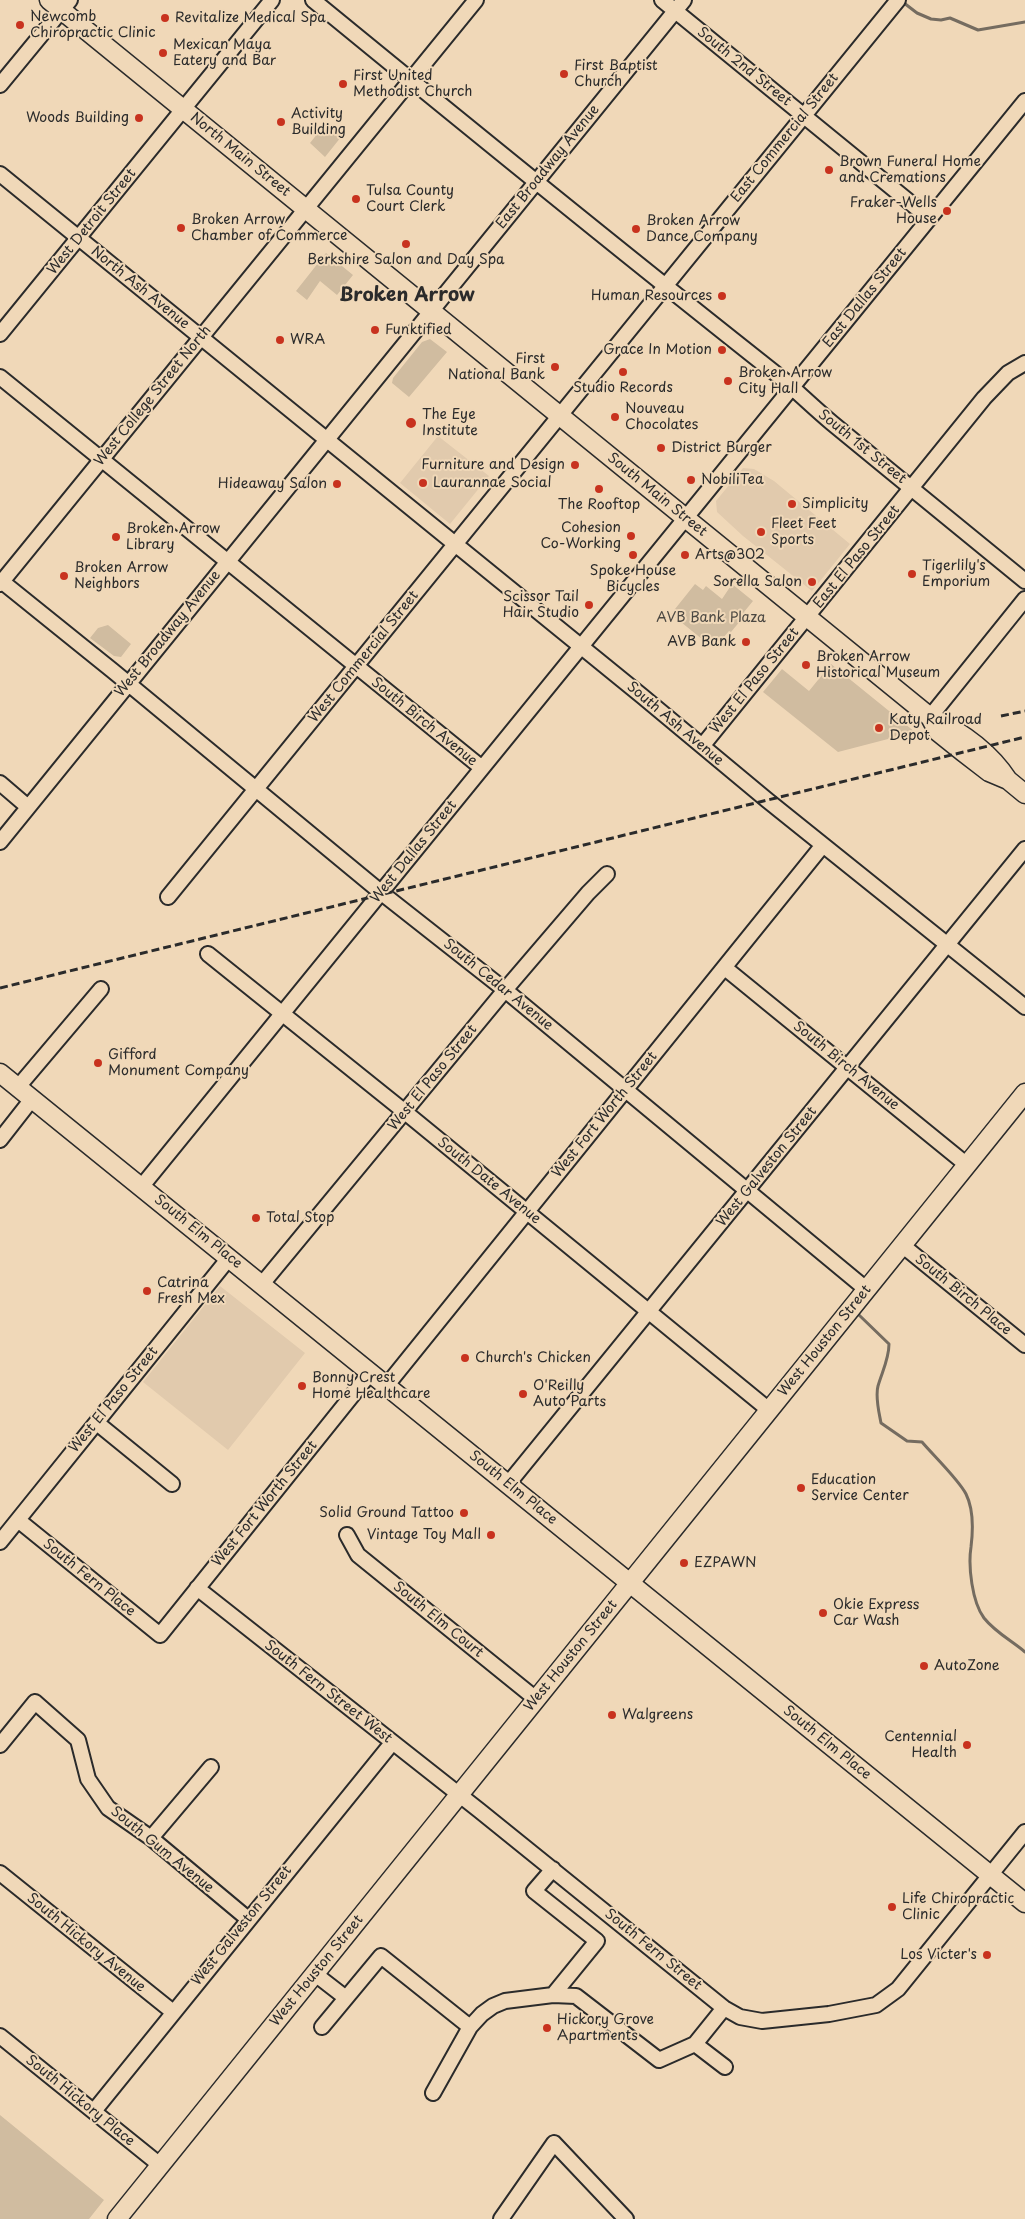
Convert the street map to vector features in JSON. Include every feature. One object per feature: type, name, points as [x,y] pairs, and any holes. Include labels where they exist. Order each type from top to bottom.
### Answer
[{"type":"main road","name":"North Main Street","points":[[60,3],[183,109],[431,310]]},
{"type":"main road","name":"South Main Street","points":[[431,310],[930,717],[957,729],[996,762],[1008,780],[1025,794]]},
{"type":"main road","name":"South Elm Place","points":[[0,1073],[142,1186],[1025,1903]]},
{"type":"main road","name":"West Houston Street","points":[[116,2219],[1025,1093]]},
{"type":"street","name":"West Detroit Street","points":[[0,334],[272,0]]},
{"type":"street","name":"South 1st Street","points":[[313,0],[792,388],[1025,581]]},
{"type":"street","name":"West College Street North","points":[[1,582],[476,0]]},
{"type":"street","name":"South 2nd Street","points":[[662,0],[680,5],[804,115],[929,218]]},
{"type":"street","name":"East Commercial Street","points":[[560,416],[898,0]]},
{"type":"street","points":[[0,85],[60,3]]},
{"type":"street","name":"East Broadway Avenue","points":[[431,310],[680,5]]},
{"type":"street","name":"East Dallas Street","points":[[685,518],[929,218],[1020,116],[1025,101]]},
{"type":"street","name":"North Ash Avenue","points":[[0,174],[326,439]]},
{"type":"street","name":"West Broadway Avenue","points":[[0,842],[431,310]]},
{"type":"street","name":"East El Paso Street","points":[[808,617],[997,383],[1008,373],[1025,364]]},
{"type":"street","name":"South Birch Avenue","points":[[0,377],[482,768]]},
{"type":"street","name":"West Commercial Street","points":[[168,897],[560,416]]},
{"type":"street","name":"South Ash Avenue","points":[[326,439],[823,846],[1025,1007]]},
{"type":"street","name":"West Dallas Street","points":[[142,1186],[685,518]]},
{"type":"street","name":"South Cedar Avenue","points":[[1,582],[128,683],[381,892],[505,990],[866,1289]]},
{"type":"street","points":[[930,717],[1025,599]]},
{"type":"street","points":[[1009,619],[1025,613]]},
{"type":"street","name":"West El Paso Street","points":[[702,746],[808,617]]},
{"type":"street","points":[[0,783],[28,807]]},
{"type":"street","name":"West Fort Worth Street","points":[[387,1385],[823,846]]},
{"type":"street","name":"West Galveston Street","points":[[508,1484],[1025,849]]},
{"type":"street","name":"West El Paso Street","points":[[262,1284],[505,990],[588,893],[607,874]]},
{"type":"street","name":"South Date Avenue","points":[[208,954],[650,1311],[769,1410]]},
{"type":"street","name":"South Birch Avenue","points":[[725,968],[967,1165]]},
{"type":"street","points":[[18,1087],[101,989]]},
{"type":"street","points":[[0,1140],[32,1099]]},
{"type":"street","name":"South Birch Place","points":[[902,1245],[1025,1345]]},
{"type":"street","name":"West El Paso Street","points":[[0,1542],[229,1258]]},
{"type":"street","name":"West Fort Worth Street","points":[[160,1635],[370,1372]]},
{"type":"street","points":[[97,1423],[172,1484]]},
{"type":"street","name":"South Fern Place","points":[[18,1520],[160,1635]]},
{"type":"street","name":"South Elm Court","points":[[347,1536],[358,1555],[536,1699]]},
{"type":"street","name":"South Fern Street West","points":[[197,1588],[460,1795]]},
{"type":"street","name":"South Gum Avenue","points":[[0,1746],[35,1702],[78,1740],[88,1779],[108,1808],[151,1838],[248,1919]]},
{"type":"street","name":"West Galveston Street","points":[[94,2111],[392,1743]]},
{"type":"street","points":[[151,1838],[211,1767]]},
{"type":"street","name":"South Fern Street","points":[[460,1795],[724,2008],[740,2017],[762,2021],[829,2014],[876,2005],[898,1989],[990,1875]]},
{"type":"street","points":[[990,1875],[1025,1832]]},
{"type":"street","points":[[553,1869],[534,1891],[597,1941],[553,1995]]},
{"type":"street","name":"South Hickory Avenue","points":[[0,1873],[173,2012]]},
{"type":"street","points":[[322,2027],[381,1956],[470,2028]]},
{"type":"street","points":[[315,1974],[346,1998]]},
{"type":"street","points":[[434,2094],[470,2028],[482,2014],[493,2006],[505,2001],[553,1995],[576,1996],[659,2060],[695,2044],[724,2008]]},
{"type":"street","name":"South Hickory Place","points":[[0,2036],[160,2165]]},
{"type":"street","points":[[695,2044],[725,2067]]},
{"type":"street","points":[[501,2219],[554,2143],[626,2219]]},
{"type":"shaded area","points":[[438,436],[489,476],[450,524],[400,483]]},
{"type":"shaded area","points":[[743,468],[754,469],[774,481],[850,544],[812,591],[743,536],[717,512],[716,501]]},
{"type":"shaded area","points":[[220,1286],[305,1353],[228,1450],[143,1382]]},
{"type":"green space","points":[[326,123],[341,137],[325,157],[310,143]]},
{"type":"green space","points":[[326,253],[353,275],[337,295],[320,281],[307,300],[296,291]]},
{"type":"green space","points":[[430,339],[447,352],[409,397],[392,383],[393,378],[422,342]]},
{"type":"green space","name":"AVB Bank Plaza","points":[[695,584],[703,590],[706,586],[722,599],[732,584],[753,601],[744,612],[746,614],[731,632],[729,631],[723,638],[725,640],[722,644],[717,644],[713,648],[671,614]]},
{"type":"green space","points":[[108,625],[131,644],[121,657],[114,656],[90,638],[98,628]]},
{"type":"green space","points":[[831,664],[915,732],[838,752],[763,692],[782,669],[809,691]]},
{"type":"green space","points":[[0,2115],[104,2200],[89,2219],[0,2219]]},
{"type":"waterway","points":[[904,3],[917,13],[931,19],[941,20],[950,18],[978,30],[1025,22]]},
{"type":"waterway","points":[[859,1315],[889,1344],[887,1360],[877,1390],[881,1423],[907,1441],[922,1442],[963,1488],[969,1500],[972,1514],[970,1564],[976,1603],[988,1623],[1025,1652]]},
{"type":"railway","points":[[1001,716],[1025,711]]},
{"type":"railway","points":[[0,988],[1025,737]]},
{"type":"place","name":"Revitalize Medical Spa","points":[[165,18]]},
{"type":"place","name":"Newcomb Chiropractic Clinic","points":[[20,25]]},
{"type":"place","name":"Mexican Maya Eatery and Bar","points":[[163,53]]},
{"type":"place","name":"First Baptist Church","points":[[564,74]]},
{"type":"place","name":"First United Methodist Church","points":[[343,84]]},
{"type":"place","name":"Woods Building","points":[[139,118]]},
{"type":"place","name":"Activity Building","points":[[281,122]]},
{"type":"place","name":"Brown Funeral Home and Cremations","points":[[829,170]]},
{"type":"place","name":"Tulsa County Court Clerk","points":[[356,199]]},
{"type":"place","name":"Fraker-Wells House","points":[[947,211]]},
{"type":"place","name":"Broken Arrow Chamber of Commerce","points":[[181,228]]},
{"type":"place","name":"Broken Arrow Dance Company","points":[[636,229]]},
{"type":"place","name":"Berkshire Salon and Day Spa","points":[[406,244]]},
{"type":"place","name":"Human Resources","points":[[722,296]]},
{"type":"place","name":"Funktified","points":[[375,330]]},
{"type":"place","name":"WRA","points":[[280,340]]},
{"type":"place","name":"Grace In Motion","points":[[722,350]]},
{"type":"place","name":"First National Bank","points":[[555,367]]},
{"type":"place","name":"Studio Records","points":[[623,372]]},
{"type":"place","name":"Broken Arrow City Hall","points":[[728,381]]},
{"type":"place","name":"Nouveau Chocolates","points":[[615,417]]},
{"type":"place","name":"The Eye Institute","points":[[411,423]]},
{"type":"place","name":"District Burger","points":[[661,448]]},
{"type":"place","name":"Furniture and Design","points":[[575,465]]},
{"type":"place","name":"NobiliTea","points":[[691,480]]},
{"type":"place","name":"Laurannae Social","points":[[423,483]]},
{"type":"place","name":"Hideaway Salon","points":[[337,484]]},
{"type":"place","name":"The Rooftop","points":[[599,489]]},
{"type":"place","name":"Simplicity","points":[[792,504]]},
{"type":"place","name":"Fleet Feet Sports","points":[[761,532]]},
{"type":"place","name":"Cohesion Co-Working","points":[[631,536]]},
{"type":"place","name":"Broken Arrow Library","points":[[116,537]]},
{"type":"place","name":"Spoke House Bicycles","points":[[633,555]]},
{"type":"place","name":"Arts@302","points":[[685,555]]},
{"type":"place","name":"Tigerlily's Emporium","points":[[912,574]]},
{"type":"place","name":"Broken Arrow Neighbors","points":[[64,576]]},
{"type":"place","name":"Sorella Salon","points":[[812,582]]},
{"type":"place","name":"Scissor Tail Hair Studio","points":[[589,605]]},
{"type":"place","name":"AVB Bank","points":[[746,642]]},
{"type":"place","name":"Broken Arrow Historical Museum","points":[[806,665]]},
{"type":"place","name":"Katy Railroad Depot","points":[[879,728]]},
{"type":"place","name":"Gifford Monument Company","points":[[98,1063]]},
{"type":"place","name":"Total Stop","points":[[256,1218]]},
{"type":"place","name":"Catrina Fresh Mex","points":[[147,1291]]},
{"type":"place","name":"Church's Chicken","points":[[465,1358]]},
{"type":"place","name":"Bonny Crest Home Healthcare","points":[[302,1386]]},
{"type":"place","name":"O'Reilly Auto Parts","points":[[523,1394]]},
{"type":"place","name":"Education Service Center","points":[[801,1488]]},
{"type":"place","name":"Solid Ground Tattoo","points":[[464,1513]]},
{"type":"place","name":"Vintage Toy Mall","points":[[491,1535]]},
{"type":"place","name":"EZPAWN","points":[[684,1563]]},
{"type":"place","name":"Okie Express Car Wash","points":[[823,1613]]},
{"type":"place","name":"AutoZone","points":[[924,1666]]},
{"type":"place","name":"Walgreens","points":[[612,1715]]},
{"type":"place","name":"Centennial Health","points":[[967,1745]]},
{"type":"place","name":"Life Chiropractic Clinic","points":[[892,1907]]},
{"type":"place","name":"Los Victer's","points":[[987,1955]]},
{"type":"place","name":"Hickory Grove Apartments","points":[[547,2028]]},
{"type":"district","name":"Broken Arrow","points":[[407,296]]}]
